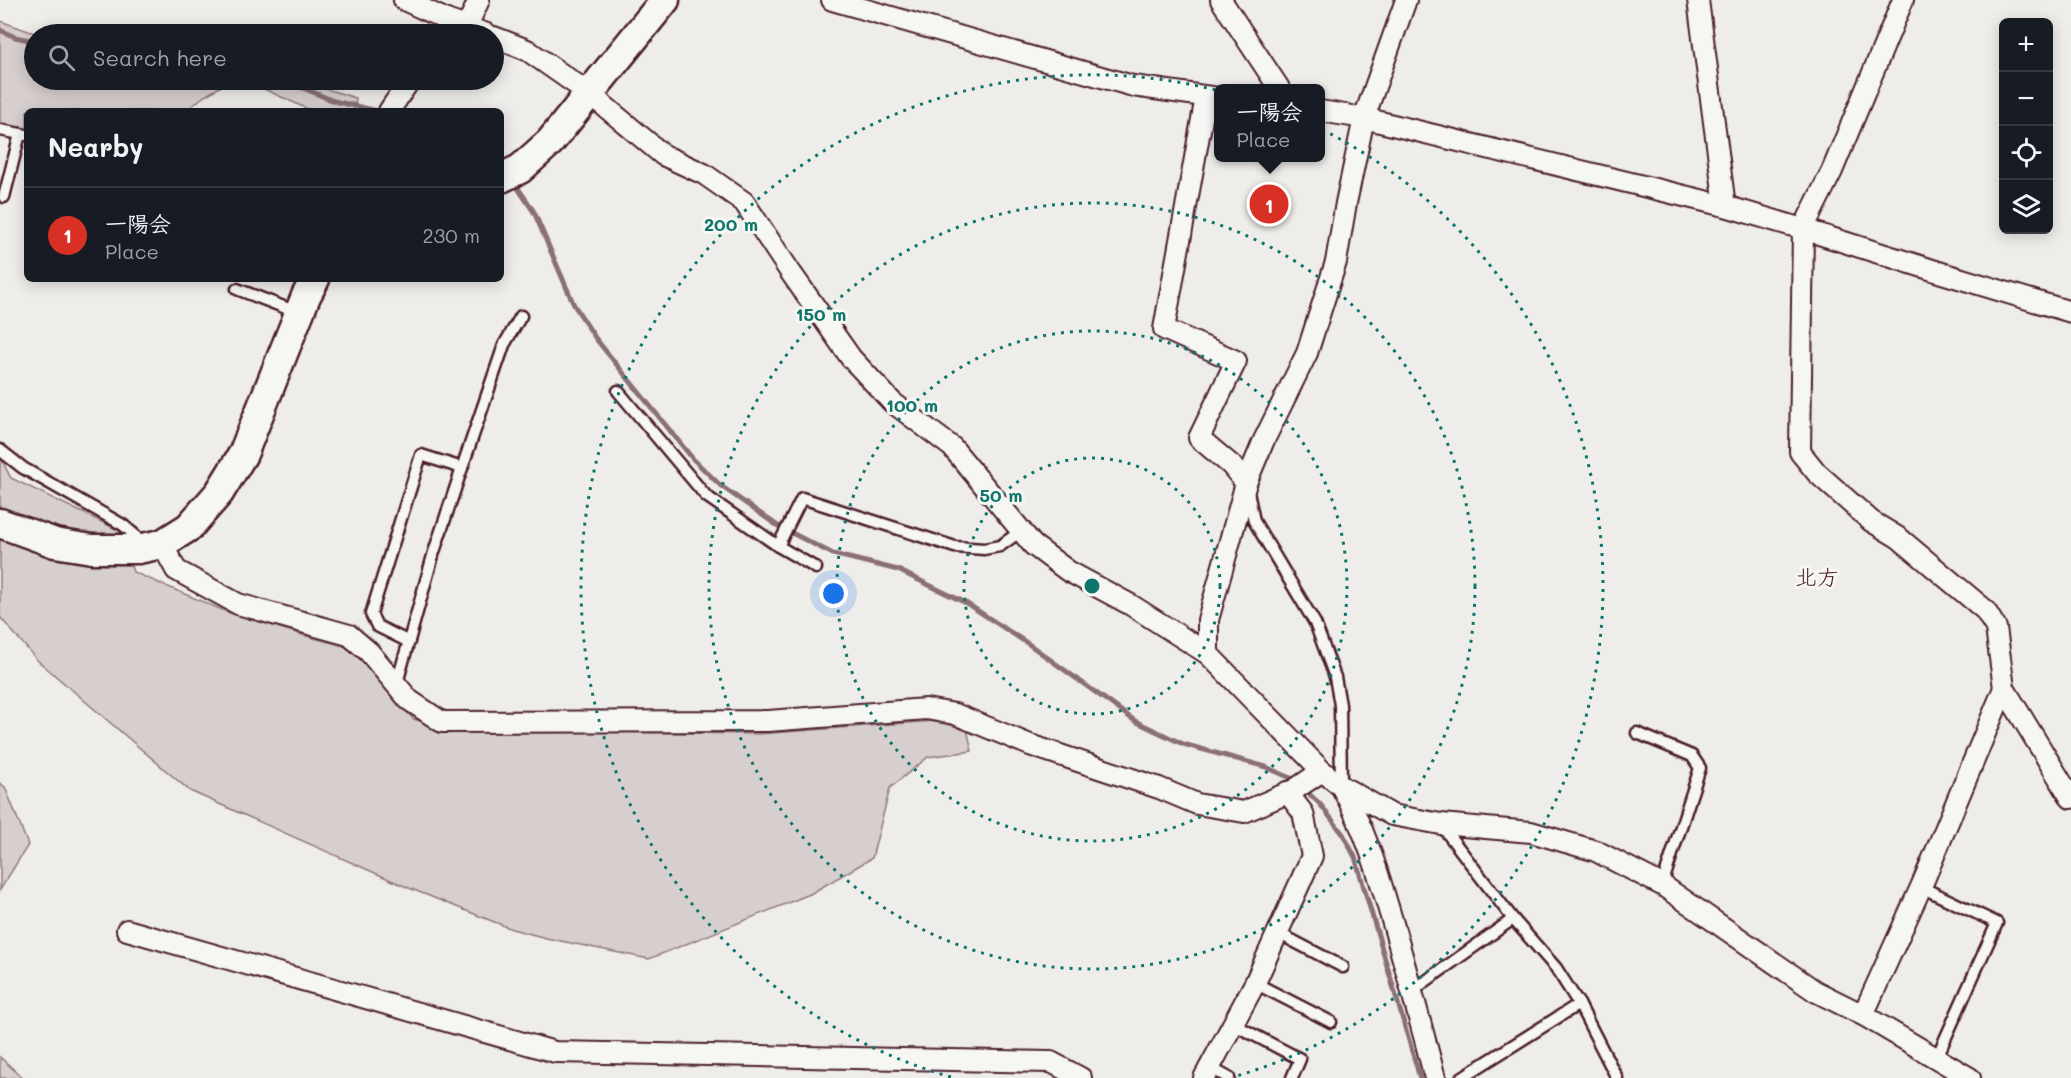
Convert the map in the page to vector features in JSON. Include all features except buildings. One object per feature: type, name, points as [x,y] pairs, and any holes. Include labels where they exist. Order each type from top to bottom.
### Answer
[{"type":"street","points":[[404,0],[447,24]]},
{"type":"street","points":[[455,24],[480,0]]},
{"type":"street","points":[[510,173],[550,142],[665,0]]},
{"type":"street","points":[[831,0],[1133,86],[1212,97],[1164,329],[1236,361],[1199,438],[1231,465],[1246,483]]},
{"type":"street","points":[[1221,0],[1276,84]]},
{"type":"street","points":[[1208,654],[1208,620],[1246,483],[1264,440],[1307,353],[1333,273],[1364,118],[1406,0]]},
{"type":"street","points":[[1698,0],[1725,207]]},
{"type":"street","points":[[1903,0],[1832,171],[1803,229],[1800,452],[1817,473],[1871,521],[1899,538],[1985,610],[1996,628],[2004,688],[2071,798]]},
{"type":"street","points":[[504,41],[527,50],[590,94],[663,155],[704,174],[744,202],[790,273],[851,358],[892,402],[952,447],[1033,545],[1068,571],[1131,605],[1208,654],[1303,783],[1303,813],[1312,856],[1255,983],[1207,1073]]},
{"type":"street","points":[[391,108],[403,90]]},
{"type":"street","points":[[1325,112],[1364,118],[1725,207],[2071,312]]},
{"type":"street","points":[[0,523],[55,543],[92,549],[150,547],[189,527],[219,493],[243,454],[314,282]]},
{"type":"street","points":[[150,547],[176,570],[238,604],[349,635],[369,652],[410,700],[442,722],[768,721],[926,709],[955,714],[1030,744],[1159,788],[1197,804],[1244,812],[1303,783],[1341,786],[1392,815],[1441,824],[1531,832],[1596,851],[1662,885],[1815,991],[1863,1015],[1970,1078]]},
{"type":"street","points":[[1863,1015],[1921,887],[2004,688]]},
{"type":"street","points":[[1341,786],[1359,819],[1370,848],[1435,1078]]},
{"type":"street","points":[[127,930],[555,1052],[1051,1062],[1082,1078]]},
{"type":"lane","points":[[0,130],[24,134],[4,197]]},
{"type":"lane","points":[[237,289],[299,313]]},
{"type":"lane","points":[[396,683],[434,552],[462,468],[504,345],[521,316]]},
{"type":"lane","points":[[618,391],[706,496],[780,542],[816,568]]},
{"type":"lane","points":[[0,450],[23,468],[123,525],[150,547]]},
{"type":"lane","points":[[409,642],[377,626],[371,614],[421,455],[462,468]]},
{"type":"lane","points":[[1246,483],[1254,521],[1315,623],[1335,677],[1340,705],[1341,786]]},
{"type":"lane","points":[[780,542],[802,498],[955,547],[984,549],[1000,546],[1021,531]]},
{"type":"lane","points":[[1637,733],[1692,756],[1700,768],[1662,885]]},
{"type":"lane","points":[[1441,824],[1513,919],[1556,968],[1579,1004],[1617,1078]]},
{"type":"lane","points":[[1921,887],[1996,922],[1936,1057]]},
{"type":"lane","points":[[1412,991],[1513,919]]},
{"type":"lane","points":[[1278,933],[1343,967]]},
{"type":"lane","points":[[1255,983],[1331,1022]]},
{"type":"lane","points":[[1461,1078],[1579,1004]]},
{"type":"lane","points":[[1233,1024],[1300,1059],[1292,1078]]},
{"type":"lane","points":[[1207,1073],[1229,1078]]},
{"type":"shaded area","points":[[0,21],[24,29],[24,90],[215,90],[190,108],[24,108],[24,128],[0,124]]},
{"type":"shaded area","points":[[266,90],[330,90],[356,98],[354,108],[305,108]]},
{"type":"shaded area","points":[[0,457],[11,478],[120,531],[133,572],[227,612],[355,649],[413,719],[463,730],[758,734],[935,721],[967,729],[972,751],[928,757],[890,788],[872,858],[810,894],[649,959],[512,929],[409,888],[190,791],[37,660],[0,617]]},
{"type":"shaded area","points":[[0,783],[5,787],[28,845],[0,890]]},
{"type":"shaded area","points":[[0,1057],[23,1078],[0,1078]]},
{"type":"waterway","points":[[0,30],[24,39]]},
{"type":"waterway","points":[[308,90],[334,101],[364,108]]},
{"type":"waterway","points":[[514,182],[534,212],[574,305],[596,339],[693,459],[721,486],[778,526],[833,554],[898,570],[966,603],[1030,645],[1135,721],[1183,744],[1266,767],[1293,779],[1320,804],[1343,834],[1355,857],[1420,1078]]},
{"type":"place","name":"一陽会","points":[[1269,204]]},
{"type":"district","name":"北方","points":[[1817,576]]}]
